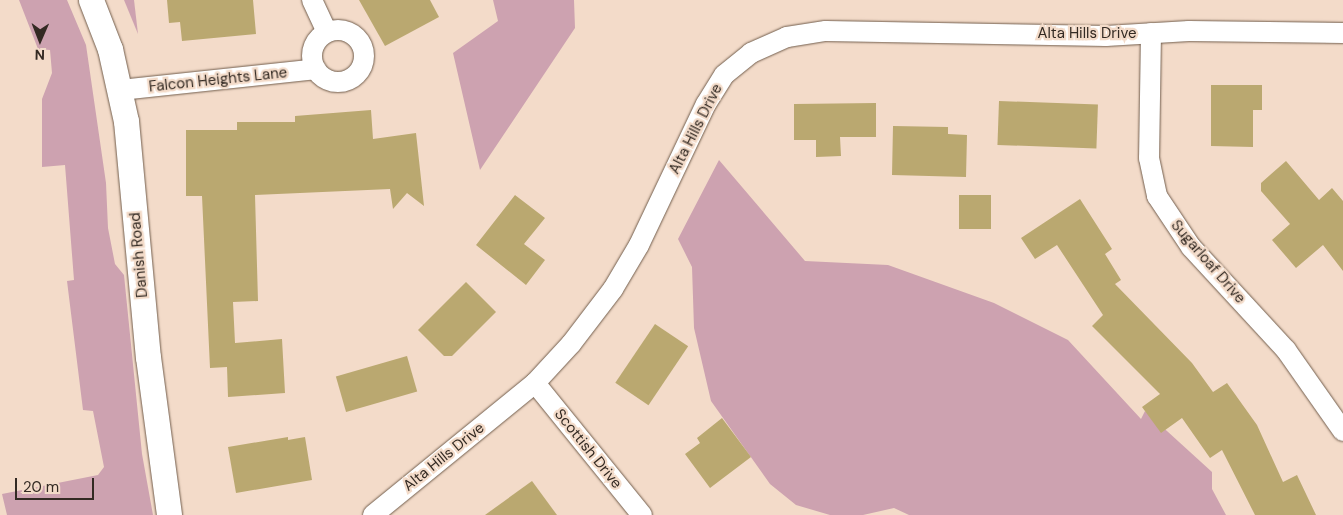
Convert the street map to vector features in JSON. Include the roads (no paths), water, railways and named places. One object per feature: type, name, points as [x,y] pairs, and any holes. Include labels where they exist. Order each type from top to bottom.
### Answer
[{"type":"street","name":"Danish Road","points":[[91,0],[110,48],[121,90],[132,158],[159,454],[169,515]]},
{"type":"street","points":[[312,0],[327,32]]},
{"type":"street","points":[[344,31],[358,39],[362,47],[363,64],[353,77],[337,81],[321,75],[316,69],[313,61],[315,44],[327,32],[344,31]]},
{"type":"street","name":"Alta Hills Drive","points":[[373,515],[535,383],[571,344],[613,289],[639,245],[706,104],[724,76],[751,53],[787,37],[826,31],[1106,36],[1150,33],[1343,33]]},
{"type":"street","name":"Sugarloaf Drive","points":[[1150,33],[1149,158],[1157,196],[1191,247],[1286,350],[1343,431]]},
{"type":"street","name":"Falcon Heights Lane","points":[[121,90],[316,69]]},
{"type":"street","name":"Scottish Drive","points":[[535,383],[642,515]]}]
